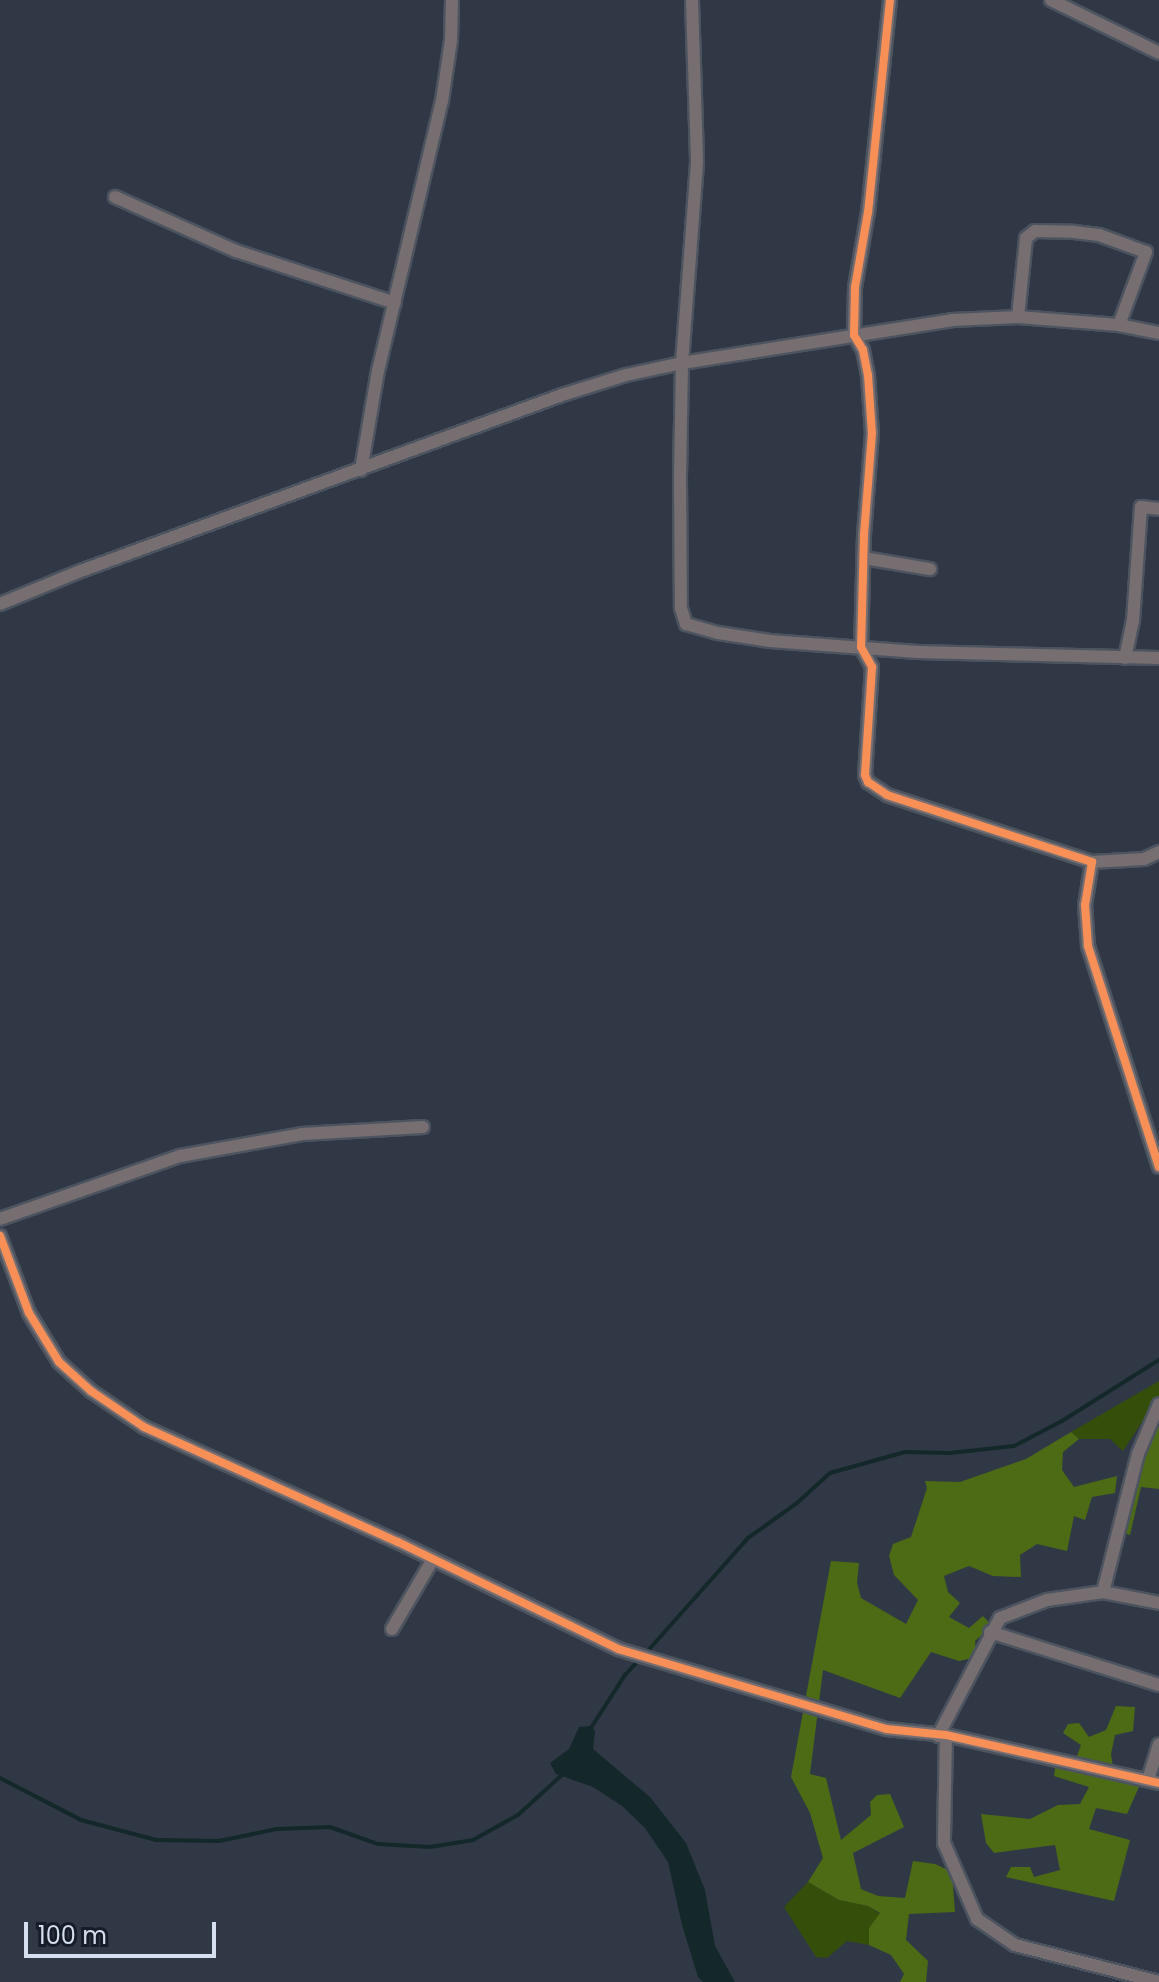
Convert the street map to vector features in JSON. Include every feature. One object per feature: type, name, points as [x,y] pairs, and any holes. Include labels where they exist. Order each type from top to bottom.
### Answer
[{"type":"street","points":[[361,470],[368,420],[442,101],[451,40],[452,0]]},
{"type":"street","points":[[692,0],[697,163],[682,363],[681,608],[686,624],[718,633],[770,641],[1159,658]]},
{"type":"street","points":[[890,0],[868,212],[857,276],[854,335],[863,350],[868,375],[872,433],[861,647],[872,663],[865,768],[868,782],[887,795],[1092,862],[1144,859],[1159,852]]},
{"type":"street","points":[[1051,0],[1159,53]]},
{"type":"street","points":[[115,197],[122,204],[236,251],[395,303]]},
{"type":"street","points":[[1018,317],[1026,238],[1035,231],[1074,232],[1099,235],[1146,252],[1119,325]]},
{"type":"street","points":[[0,604],[78,572],[562,395],[682,363],[952,320],[1018,317],[1119,325],[1159,333]]},
{"type":"street","points":[[1125,658],[1133,621],[1141,507],[1159,509]]},
{"type":"street","points":[[864,558],[930,569]]},
{"type":"street","points":[[1092,862],[1085,905],[1088,946],[1159,1167]]},
{"type":"street","points":[[0,1219],[180,1156],[302,1134],[423,1127]]},
{"type":"street","points":[[0,1236],[29,1313],[46,1344],[70,1375],[144,1427],[433,1559],[618,1649],[886,1729],[942,1735],[1154,1781],[1159,1745]]},
{"type":"street","points":[[1103,1592],[1138,1454],[1159,1404]]},
{"type":"street","points":[[392,1629],[433,1559]]},
{"type":"street","points":[[1159,1603],[1103,1592],[1047,1600],[1009,1612],[995,1622],[942,1735],[944,1843],[977,1919],[1015,1945],[1159,1982]]},
{"type":"street","points":[[990,1632],[1159,1685]]},
{"type":"green space","points":[[1159,1381],[1159,1404],[1147,1414],[1123,1451],[1110,1439],[1079,1439],[1071,1432]]},
{"type":"green space","points":[[1159,1424],[1159,1489],[1141,1487],[1130,1535],[1116,1530],[1151,1431]]},
{"type":"green space","points":[[1071,1432],[1079,1439],[1063,1452],[1062,1470],[1074,1487],[1117,1476],[1115,1493],[1092,1497],[1085,1520],[1074,1516],[1067,1551],[1037,1544],[1020,1555],[1021,1577],[993,1576],[969,1566],[944,1576],[948,1592],[960,1603],[949,1617],[969,1628],[983,1616],[992,1626],[975,1641],[977,1657],[959,1661],[931,1652],[900,1698],[823,1670],[810,1774],[826,1778],[841,1840],[871,1815],[870,1802],[877,1795],[890,1794],[904,1827],[853,1853],[861,1889],[878,1896],[905,1898],[913,1861],[935,1864],[952,1872],[955,1912],[909,1914],[906,1940],[928,1961],[926,1982],[900,1982],[904,1974],[891,1955],[869,1945],[869,1928],[880,1913],[868,1906],[839,1900],[808,1882],[823,1858],[810,1813],[791,1777],[831,1561],[859,1563],[857,1583],[861,1598],[906,1624],[918,1600],[894,1575],[889,1556],[893,1544],[911,1537],[927,1488],[925,1481],[960,1482],[1026,1459]]},
{"type":"green space","points":[[1116,1706],[1135,1707],[1133,1731],[1115,1735],[1111,1754],[1115,1780],[1127,1784],[1146,1771],[1127,1814],[1096,1808],[1089,1829],[1130,1840],[1114,1901],[1006,1877],[1011,1867],[1030,1867],[1034,1877],[1060,1870],[1055,1845],[994,1853],[986,1843],[981,1814],[1030,1819],[1058,1805],[1080,1804],[1089,1787],[1054,1776],[1056,1762],[1074,1764],[1081,1745],[1063,1733],[1068,1724],[1079,1723],[1089,1737],[1106,1730]]},
{"type":"green space","points":[[808,1882],[839,1900],[868,1906],[880,1914],[869,1928],[869,1945],[847,1941],[827,1958],[816,1957],[784,1907]]},
{"type":"shaded area","points":[[591,1726],[595,1731],[593,1749],[650,1797],[686,1843],[705,1890],[715,1946],[735,1982],[703,1982],[698,1977],[668,1862],[645,1828],[622,1806],[593,1787],[556,1774],[550,1763],[569,1749],[579,1727]]},
{"type":"waterway","points":[[645,1654],[748,1538],[797,1503],[830,1473],[905,1452],[950,1453],[1014,1446],[1062,1421],[1159,1360]]},
{"type":"waterway","points":[[589,1731],[625,1675],[639,1660]]},
{"type":"waterway","points":[[0,1778],[81,1820],[156,1840],[219,1841],[277,1829],[330,1827],[378,1844],[430,1847],[473,1840],[518,1815],[562,1775]]},
{"type":"cycle path","points":[[890,0],[868,212],[855,287],[854,335],[863,350],[868,375],[872,433],[864,535],[861,647],[872,667],[865,775],[868,782],[887,795],[1092,862],[1085,905],[1088,946],[1159,1167]]},
{"type":"cycle path","points":[[0,1236],[29,1313],[59,1362],[91,1391],[144,1427],[398,1542],[618,1649],[886,1729],[946,1735],[1159,1783]]}]
